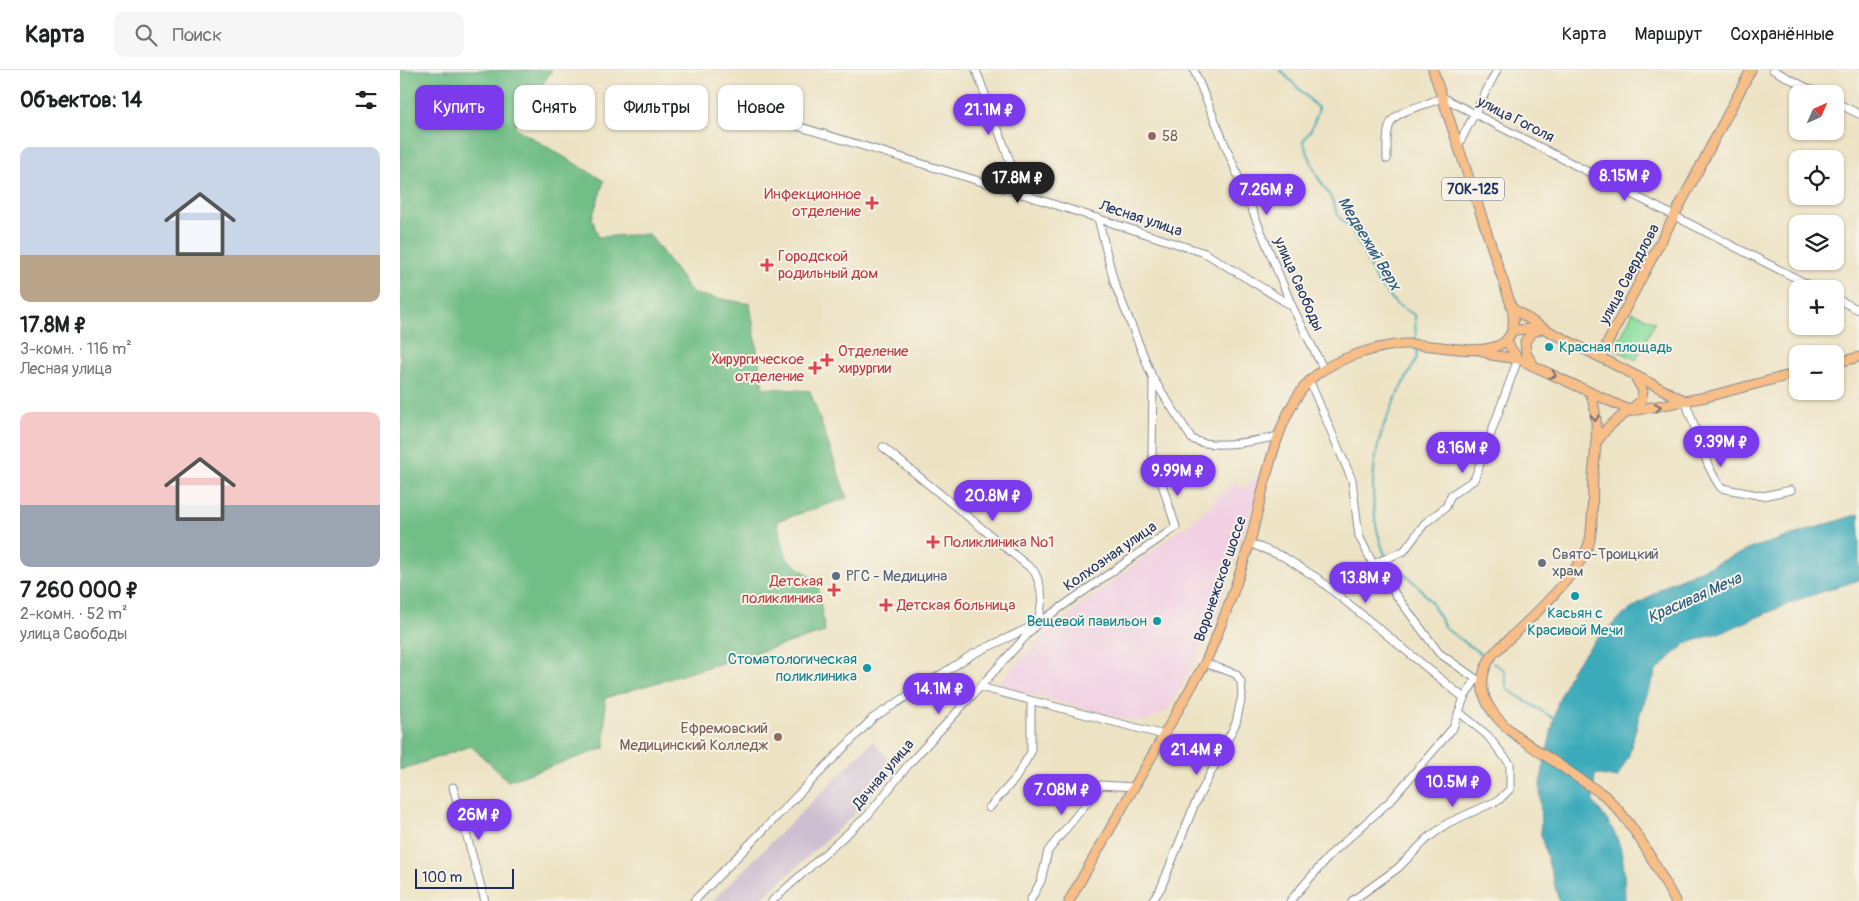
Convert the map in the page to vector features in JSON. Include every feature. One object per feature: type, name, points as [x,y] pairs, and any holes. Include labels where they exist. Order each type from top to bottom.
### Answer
[{"type":"main road","name":"70К-125","points":[[1433,70],[1512,308]]},
{"type":"main road","name":"улица Свердлова","points":[[1600,357],[1676,216],[1751,70]]},
{"type":"main road","points":[[1512,308],[1543,328],[1685,401]]},
{"type":"main road","points":[[1479,350],[1506,341],[1514,330],[1512,308]]},
{"type":"main road","points":[[1514,330],[1530,327],[1543,328]]},
{"type":"main road","points":[[1535,366],[1526,353],[1525,341],[1532,333],[1543,328]]},
{"type":"main road","points":[[1506,341],[1518,359]]},
{"type":"main road","name":"Воронежское шоссе","points":[[1069,901],[1205,663],[1223,622],[1249,542],[1279,436],[1289,411],[1310,382],[1324,370],[1381,346],[1407,344],[1479,350]]},
{"type":"main road","points":[[1479,350],[1491,355],[1518,359],[1632,411],[1685,401],[1789,375]]},
{"type":"main road","points":[[1844,361],[1859,357]]},
{"type":"main road","points":[[1596,444],[1608,427],[1632,411],[1641,402],[1643,391],[1639,381],[1632,373]]},
{"type":"main road","points":[[1590,392],[1595,405],[1596,444],[1590,543],[1576,568],[1559,590],[1493,654],[1479,680],[1492,712],[1512,733],[1604,795],[1625,817],[1642,841],[1675,901]]},
{"type":"street","points":[[976,70],[1022,194]]},
{"type":"street","name":"улица Свободы","points":[[1194,70],[1292,306],[1324,370]]},
{"type":"street","points":[[1459,144],[1497,70]]},
{"type":"street","points":[[1773,70],[1802,85]]},
{"type":"street","points":[[1387,159],[1389,126],[1397,115],[1433,103],[1442,97]]},
{"type":"street","name":"улица Гоголя","points":[[1442,97],[1800,280]]},
{"type":"street","points":[[1844,106],[1859,114]]},
{"type":"street","name":"Лесная улица","points":[[803,128],[1022,194],[1205,253],[1292,306]]},
{"type":"street","name":"Колхозная улица","points":[[980,687],[1037,624],[1176,526],[1152,454],[1153,379],[1114,282],[1098,218]]},
{"type":"street","points":[[1844,302],[1859,310]]},
{"type":"street","points":[[1372,564],[1404,551],[1425,523],[1446,507],[1451,495],[1474,480],[1518,359]]},
{"type":"street","points":[[1153,379],[1192,439],[1200,443],[1252,442],[1279,436]]},
{"type":"street","points":[[1290,901],[1330,854],[1391,800],[1453,728],[1464,698],[1479,680],[1439,653],[1372,564],[1359,536],[1352,480],[1310,382]]},
{"type":"street","points":[[1685,401],[1696,428],[1706,465],[1721,488],[1763,496],[1791,490]]},
{"type":"street","points":[[694,901],[872,718],[973,654],[1037,624],[1043,602],[1041,584],[1034,571],[883,447]]},
{"type":"street","points":[[1249,542],[1284,557],[1317,578],[1464,698]]},
{"type":"street","points":[[1152,901],[1161,888],[1194,806],[1236,723],[1242,695],[1241,682],[1236,674],[1205,663]]},
{"type":"street","points":[[980,687],[1164,735]]},
{"type":"street","name":"Дачная улица","points":[[772,901],[868,815],[909,764],[980,687]]},
{"type":"street","points":[[989,808],[1015,778],[1031,752],[1031,701]]},
{"type":"street","points":[[1352,901],[1398,868],[1428,838],[1448,823],[1499,800],[1510,789],[1510,764],[1487,735],[1459,712]]},
{"type":"street","points":[[1030,901],[1041,881],[1048,851],[1101,785],[1134,786]]},
{"type":"street","points":[[453,787],[485,901]]},
{"type":"shaded area","points":[[1263,472],[1214,623],[1169,709],[1147,721],[1129,720],[1012,689],[1000,681],[1049,631],[1182,528],[1189,525],[1235,481],[1242,489]]},
{"type":"shaded area","points":[[873,741],[894,767],[861,808],[759,901],[712,901]]},
{"type":"green space","points":[[400,70],[552,70],[542,85],[514,85],[514,130],[519,130],[604,181],[592,218],[598,237],[649,234],[693,294],[750,304],[763,388],[810,391],[847,498],[777,521],[787,559],[817,581],[825,632],[605,698],[605,748],[508,781],[471,746],[400,770]]},
{"type":"green space","points":[[1633,312],[1655,322],[1636,360],[1615,349]]},
{"type":"water","name":"Красивая Меча","points":[[1859,514],[1859,580],[1800,599],[1727,630],[1685,644],[1656,671],[1640,713],[1629,755],[1617,778],[1595,774],[1593,802],[1611,826],[1620,848],[1623,859],[1625,901],[1559,901],[1541,836],[1540,783],[1558,701],[1572,669],[1598,637],[1627,612],[1668,584],[1755,547]]},
{"type":"waterway","name":"Медвежий Верх","points":[[1280,70],[1319,109],[1311,130],[1303,141],[1317,176],[1330,196],[1339,217],[1353,231],[1376,280],[1396,304],[1415,315],[1416,341]]},
{"type":"waterway","name":"Медвежий Верх","points":[[1385,555],[1375,521],[1373,502],[1375,465],[1383,429],[1395,399],[1417,358],[1417,349]]},
{"type":"waterway","name":"Медвежий Верх","points":[[1388,559],[1418,586],[1431,602],[1446,629],[1487,658]]},
{"type":"waterway","name":"Медвежий Верх","points":[[1493,663],[1504,670],[1507,689],[1556,720]]},
{"type":"place","name":"58","points":[[1152,136]]},
{"type":"place","name":"Инфекционное отделение","points":[[872,203]]},
{"type":"place","name":"Городской родильный дом","points":[[767,265]]},
{"type":"place","name":"Красная площадь","points":[[1549,347]]},
{"type":"place","name":"Отделение хирургии","points":[[827,360]]},
{"type":"place","name":"Хирургическое отделение","points":[[815,368]]},
{"type":"place","name":"Поликлиника №1","points":[[933,542]]},
{"type":"place","name":"Свято-Троицкий храм","points":[[1542,563]]},
{"type":"place","name":"РГС - Медицина","points":[[836,576]]},
{"type":"place","name":"Детская поликлиника","points":[[834,590]]},
{"type":"place","name":"Касьян с Красивой Мечи","points":[[1575,596]]},
{"type":"place","name":"Детская больница","points":[[886,605]]},
{"type":"place","name":"Вещевой павильон","points":[[1157,621]]},
{"type":"place","name":"Стоматологическая поликлиника","points":[[867,668]]},
{"type":"place","name":"Ефремовский Медицинский Колледж","points":[[778,737]]}]
